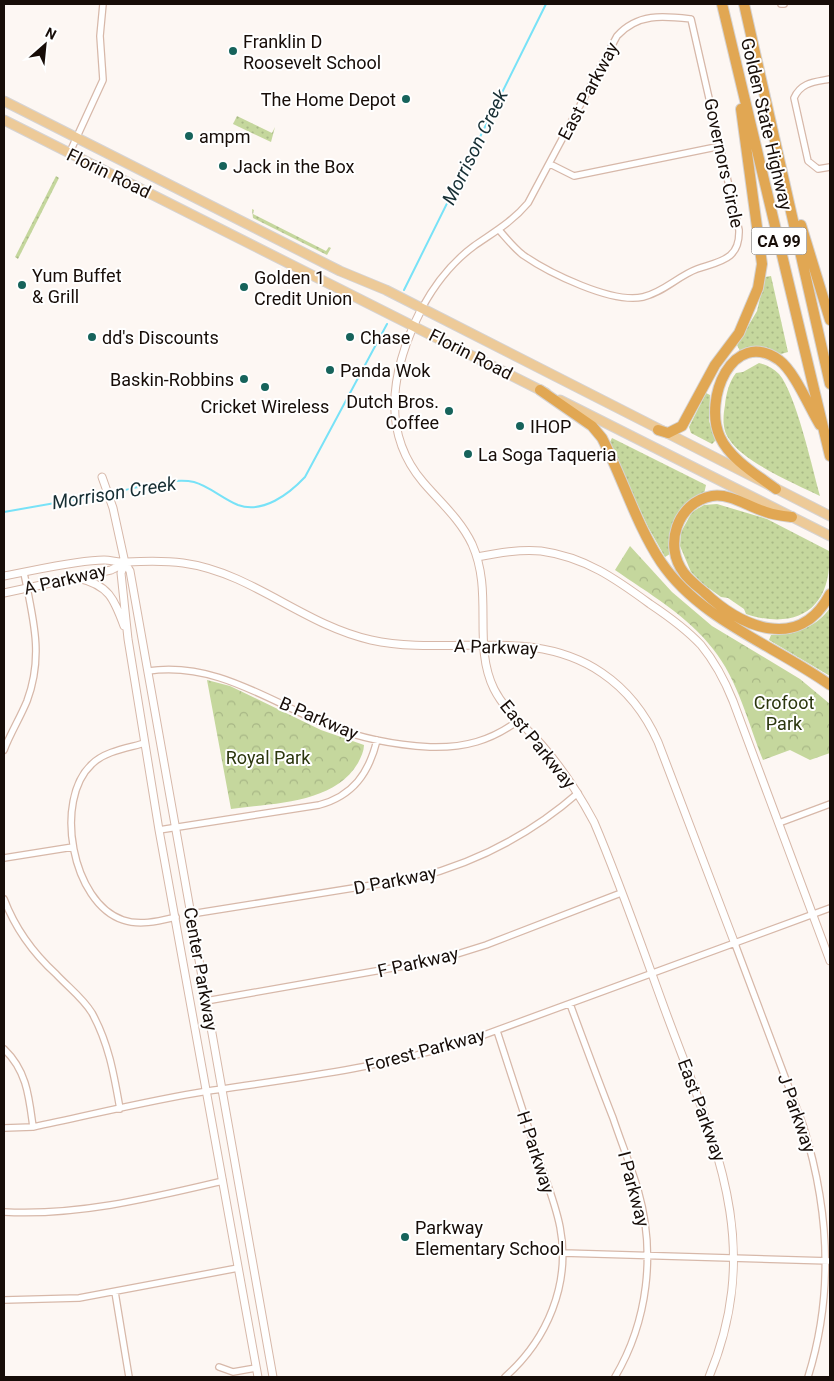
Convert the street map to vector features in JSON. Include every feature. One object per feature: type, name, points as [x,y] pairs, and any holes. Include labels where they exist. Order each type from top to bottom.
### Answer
[{"type":"highway","name":"Golden State Highway","points":[[722,4],[830,456]]},
{"type":"highway","name":"Golden State Highway","points":[[744,4],[830,384]]},
{"type":"highway","points":[[658,430],[668,433],[682,426],[715,365],[739,333],[758,288],[762,264],[760,239],[732,46]]},
{"type":"highway","points":[[778,152],[830,320]]},
{"type":"highway","points":[[776,489],[731,453],[720,438],[715,421],[715,399],[721,380],[732,363],[752,353],[762,353],[779,361],[789,371],[826,436]]},
{"type":"highway","points":[[540,390],[592,426],[602,438],[648,541],[662,564],[683,587],[724,621],[830,685]]},
{"type":"highway","points":[[792,517],[768,513],[723,496],[703,498],[687,509],[677,524],[674,541],[676,558],[684,574],[712,600],[744,621],[761,628],[778,630],[796,626],[812,618],[824,605],[830,594]]},
{"type":"main road","name":"Florin Road","points":[[4,102],[335,269],[386,290],[422,308],[658,430],[830,516]]},
{"type":"main road","name":"Florin Road","points":[[4,120],[830,536]]},
{"type":"street","points":[[69,154],[103,80],[100,36],[103,4]]},
{"type":"street","name":"East Parkway","points":[[691,19],[649,17],[635,22],[622,30],[612,42],[528,203],[518,215],[474,246],[449,268],[422,308],[405,344],[394,386],[393,404],[396,430],[412,468],[454,516],[472,544],[477,557],[484,599],[484,645],[488,671],[494,690],[518,720],[554,759],[578,793],[597,829],[723,1169],[731,1214],[734,1258],[732,1294],[726,1328],[709,1377]]},
{"type":"street","name":"Governors Circle","points":[[499,230],[512,245],[531,260],[599,292],[614,297],[637,298],[655,294],[694,270],[734,254],[737,247],[739,230],[691,19]]},
{"type":"street","points":[[830,79],[803,85],[794,98],[808,161],[814,168],[830,167]]},
{"type":"street","points":[[550,164],[574,176],[721,146]]},
{"type":"street","name":"Center Parkway","points":[[102,477],[113,508],[125,563],[130,571],[273,1377]]},
{"type":"street","points":[[477,557],[521,551],[540,551],[576,559],[615,579],[686,630],[700,645],[726,682],[830,961]]},
{"type":"street","name":"A Parkway","points":[[4,576],[104,560],[125,563],[170,561],[204,566],[238,580],[319,621],[364,638],[394,644],[524,645],[564,654],[608,677],[632,700],[647,720],[658,742],[735,944]]},
{"type":"street","name":"Center Parkway","points":[[125,563],[121,573],[128,639],[159,830],[258,1377]]},
{"type":"street","name":"A Parkway","points":[[4,593],[111,570],[125,563]]},
{"type":"street","points":[[4,750],[26,702],[37,657],[36,637],[24,573]]},
{"type":"street","points":[[76,577],[92,581],[109,593],[116,602],[128,639]]},
{"type":"street","name":"B Parkway","points":[[148,671],[192,672],[226,678],[330,726],[377,740],[416,746],[464,746],[491,738],[518,720]]},
{"type":"street","points":[[159,830],[319,805],[335,800],[350,791],[362,779],[370,764],[377,740]]},
{"type":"street","points":[[145,743],[99,758],[83,774],[73,806],[71,823],[74,847],[81,873],[88,888],[102,906],[114,916],[137,923],[176,917]]},
{"type":"street","name":"D Parkway","points":[[191,914],[416,878],[439,872],[504,846],[544,821],[578,793]]},
{"type":"street","points":[[779,823],[830,804]]},
{"type":"street","points":[[4,858],[74,847]]},
{"type":"street","name":"F Parkway","points":[[206,1001],[438,960],[486,945],[621,893]]},
{"type":"street","points":[[4,899],[17,926],[35,953],[77,994],[92,1013],[111,1058],[120,1109]]},
{"type":"street","name":"Forest Parkway","points":[[4,1128],[33,1127],[206,1092],[378,1065],[420,1055],[496,1031],[830,908]]},
{"type":"street","name":"J Parkway","points":[[735,944],[811,1152],[822,1207],[828,1261],[822,1312],[808,1377]]},
{"type":"street","name":"I Parkway","points":[[570,1004],[638,1189],[645,1222],[648,1256],[641,1313],[628,1352],[615,1377]]},
{"type":"street","name":"H Parkway","points":[[496,1031],[556,1212],[562,1253],[560,1283],[548,1322],[526,1356],[505,1377]]},
{"type":"street","points":[[4,1049],[17,1063],[24,1076],[33,1127]]},
{"type":"street","points":[[4,1212],[55,1212],[93,1208],[223,1180]]},
{"type":"street","points":[[562,1253],[828,1261]]},
{"type":"street","points":[[4,1300],[52,1300],[115,1292],[238,1268]]},
{"type":"street","points":[[115,1292],[128,1377]]},
{"type":"street","points":[[218,1367],[233,1372],[256,1368]]},
{"type":"green space","points":[[237,116],[272,133],[275,127],[271,142],[233,124]]},
{"type":"green space","points":[[56,176],[59,178],[18,259],[15,257]]},
{"type":"green space","points":[[252,209],[254,210],[253,214],[326,251],[329,247],[331,248],[327,255],[253,218]]},
{"type":"green space","points":[[771,276],[788,352],[781,354],[760,347],[740,351],[737,345],[757,311],[765,277]]},
{"type":"green space","points":[[759,363],[779,374],[791,397],[803,432],[820,496],[758,464],[736,448],[727,435],[724,427],[724,414],[730,384],[736,373],[743,372]]},
{"type":"green space","points":[[706,393],[710,395],[709,421],[716,440],[712,444],[691,433],[689,427]]},
{"type":"green space","points":[[612,438],[706,485],[704,494],[687,504],[676,518],[670,535],[670,554],[665,557],[648,527],[609,444]]},
{"type":"green space","points":[[717,504],[767,519],[829,551],[829,571],[825,587],[818,600],[808,610],[796,617],[781,619],[765,619],[746,614],[744,609],[728,598],[721,597],[703,584],[691,572],[680,546],[681,532],[692,512],[704,505]]},
{"type":"green space","name":"Crofoot Park","points":[[630,546],[672,592],[712,626],[800,679],[830,704],[830,753],[810,760],[790,750],[763,760],[736,688],[722,661],[713,649],[680,616],[615,570]]},
{"type":"green space","points":[[830,608],[830,676],[769,640],[771,635],[804,629],[818,621]]},
{"type":"green space","name":"Royal Park","points":[[207,680],[230,686],[321,730],[364,745],[358,763],[347,777],[334,787],[318,794],[283,803],[231,809]]},
{"type":"waterway","name":"Morrison Creek","points":[[404,290],[546,4]]},
{"type":"waterway","name":"Morrison Creek","points":[[110,493],[164,482],[185,481],[200,484],[238,505],[257,507],[275,501],[305,477],[387,324]]},
{"type":"waterway","name":"Morrison Creek","points":[[4,512],[106,494]]},
{"type":"place","name":"Franklin D Roosevelt School","points":[[233,51]]},
{"type":"place","name":"The Home Depot","points":[[406,99]]},
{"type":"place","name":"ampm","points":[[189,136]]},
{"type":"place","name":"Jack in the Box","points":[[223,166]]},
{"type":"place","name":"Yum Buffet & Grill","points":[[22,285]]},
{"type":"place","name":"Golden 1 Credit Union","points":[[244,287]]},
{"type":"place","name":"dd's Discounts","points":[[92,337]]},
{"type":"place","name":"Chase","points":[[350,337]]},
{"type":"place","name":"Panda Wok","points":[[330,370]]},
{"type":"place","name":"Baskin-Robbins","points":[[244,379]]},
{"type":"place","name":"Cricket Wireless","points":[[265,387]]},
{"type":"place","name":"Dutch Bros. Coffee","points":[[449,411]]},
{"type":"place","name":"IHOP","points":[[520,426]]},
{"type":"place","name":"La Soga Taqueria","points":[[468,454]]},
{"type":"place","name":"Parkway Elementary School","points":[[405,1237]]}]
